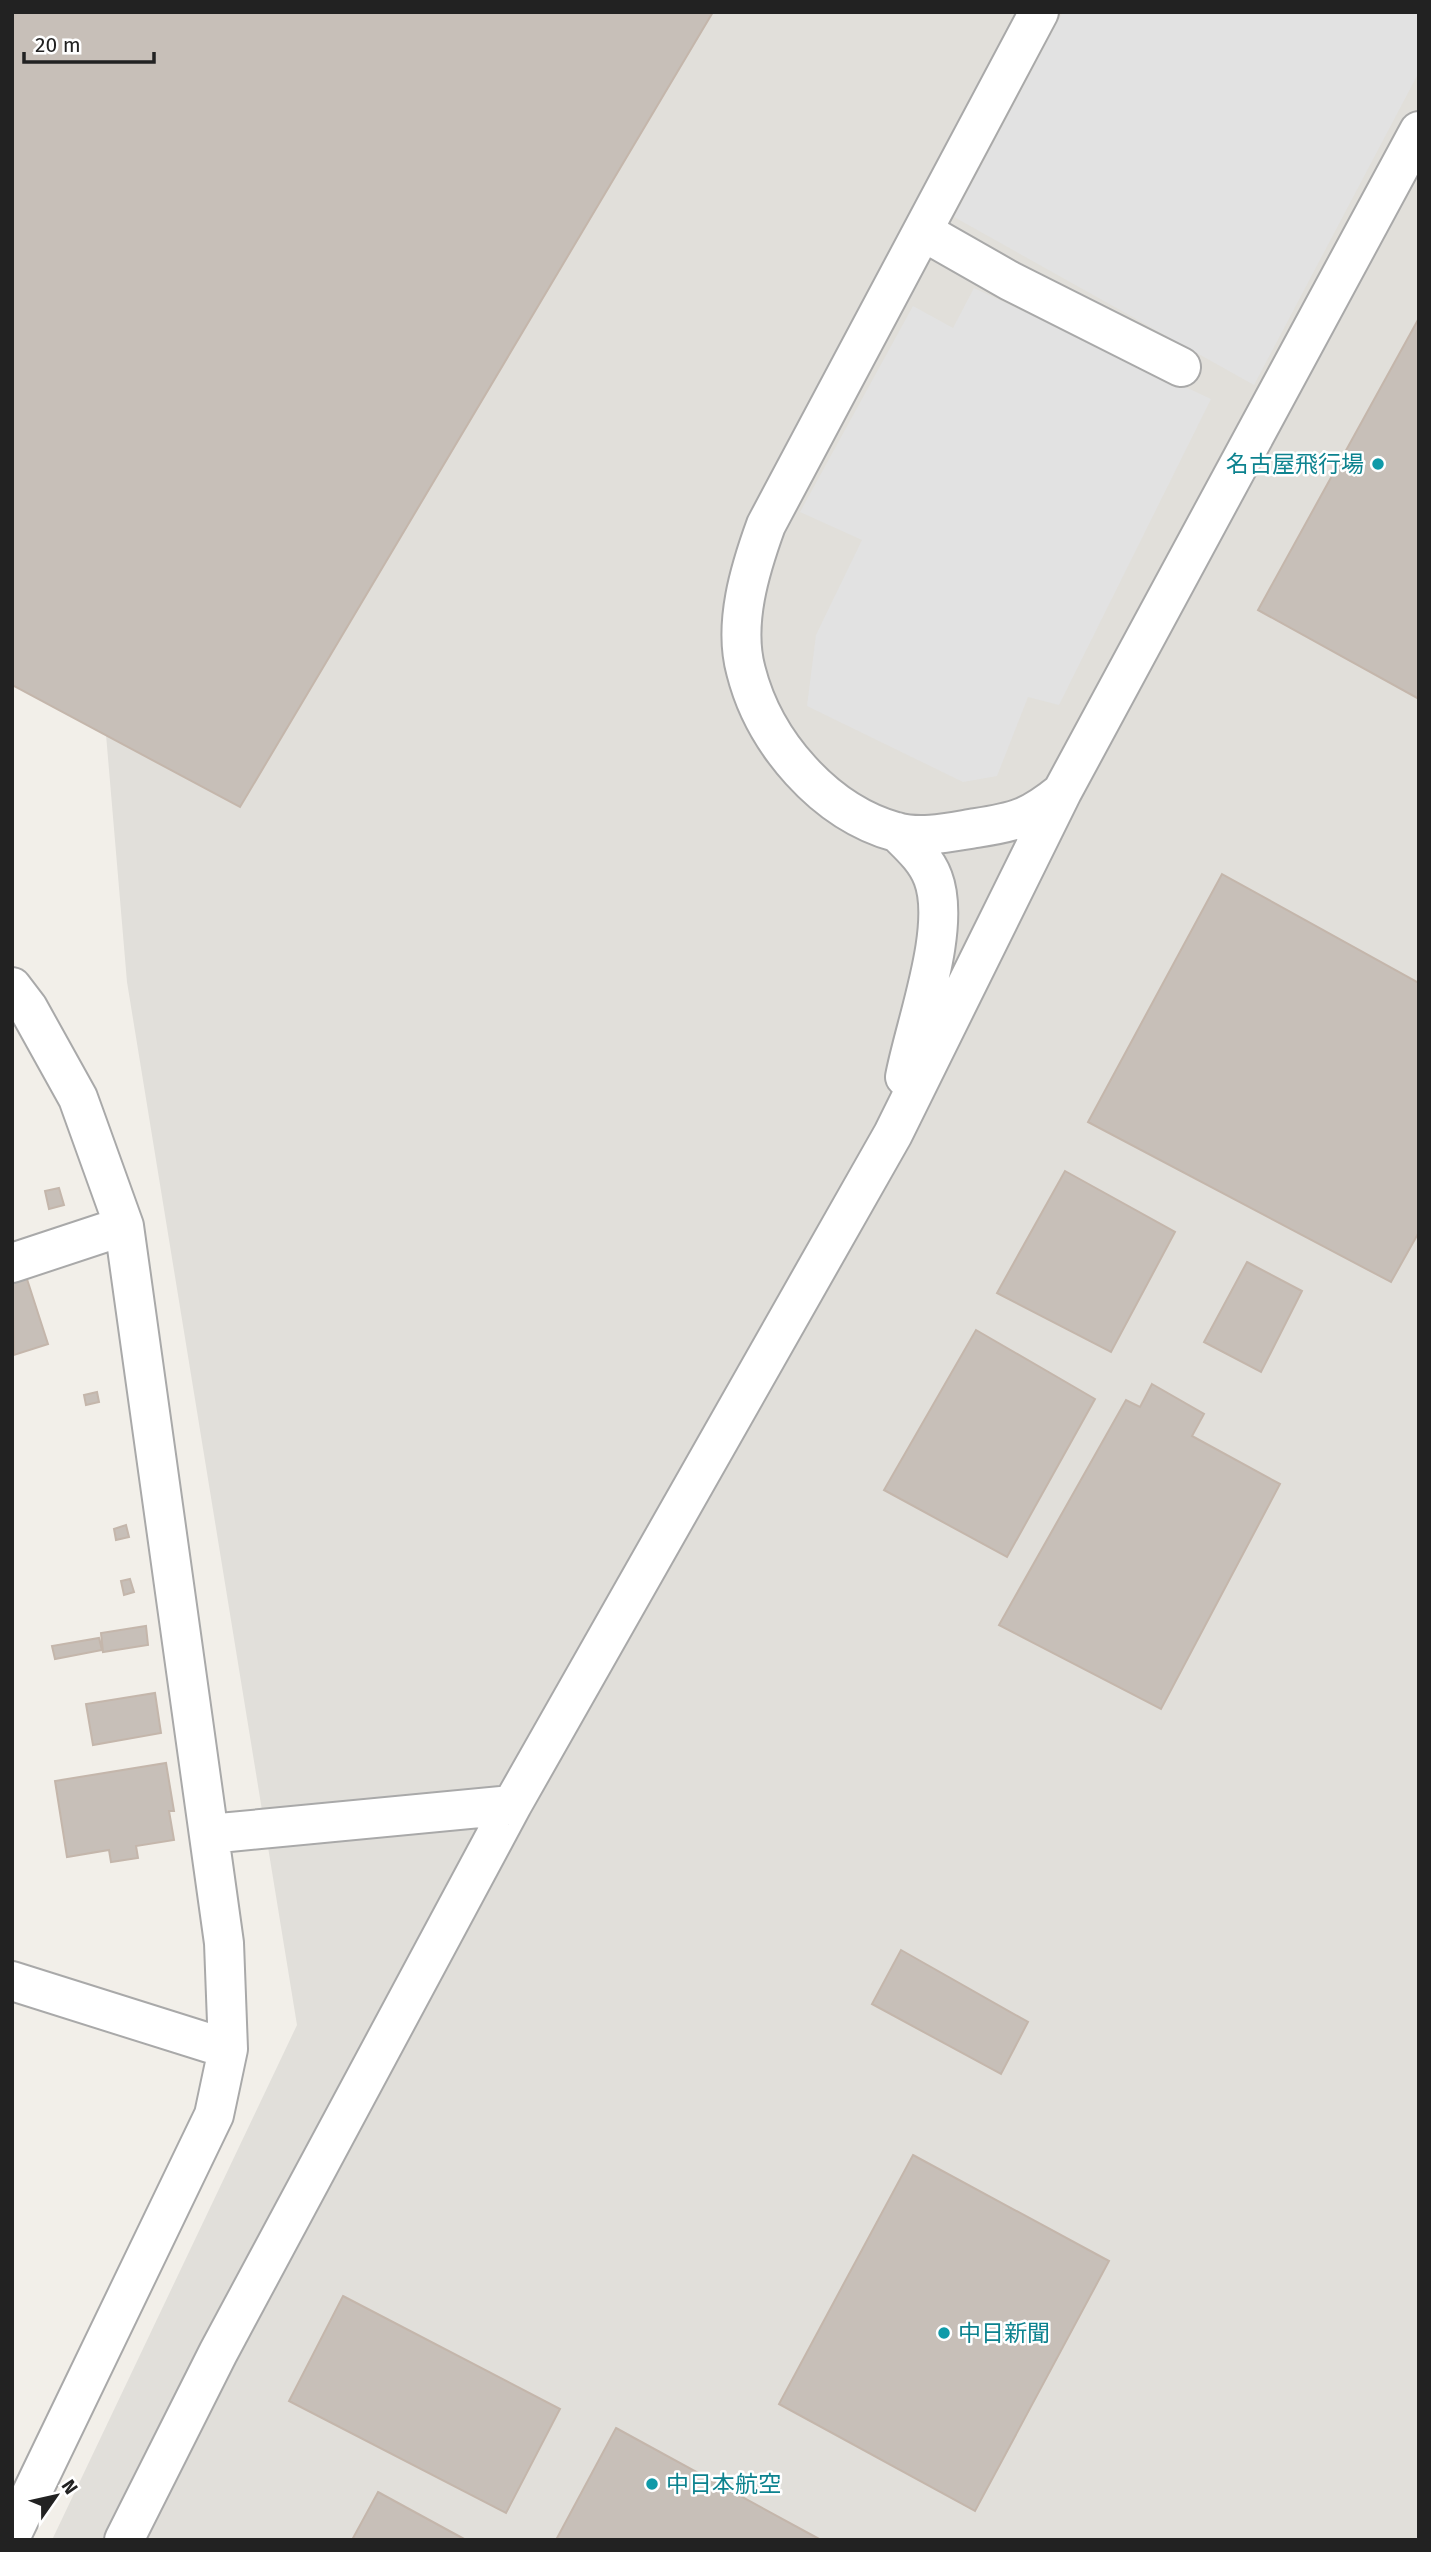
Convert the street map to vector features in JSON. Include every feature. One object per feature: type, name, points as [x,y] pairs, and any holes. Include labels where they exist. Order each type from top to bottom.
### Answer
[{"type":"street","points":[[893,1134],[911,1043],[926,994],[939,903],[933,876],[917,852],[897,832],[854,812],[816,788],[785,753],[761,711],[745,670],[742,626],[752,562],[766,525],[925,232],[1039,12]]},
{"type":"street","points":[[124,2540],[224,2340],[512,1805],[893,1134],[1062,792],[1419,131]]},
{"type":"street","points":[[925,232],[1010,281],[1181,367]]},
{"type":"street","points":[[897,832],[937,835],[1011,822],[1037,813],[1062,792]]},
{"type":"street","points":[[12,987],[28,1008],[78,1098],[124,1226],[224,1943],[228,2049],[214,2115],[12,2534]]},
{"type":"street","points":[[12,1263],[124,1226]]},
{"type":"street","points":[[209,1834],[512,1805]]},
{"type":"street","points":[[12,1981],[228,2049]]},
{"type":"shaded area","points":[[134,12],[1419,12],[1419,2540],[52,2540],[297,2025],[127,982],[89,534]]},
{"type":"shaded area","points":[[1063,12],[1419,12],[1419,72],[1254,385],[954,217]]},
{"type":"shaded area","points":[[974,288],[1211,399],[1059,705],[1028,697],[997,776],[963,782],[807,706],[816,635],[862,540],[800,512],[913,306],[953,328]]},
{"type":"building","points":[[12,12],[713,12],[240,807],[12,685]]},
{"type":"building","name":"名古屋飛行場","points":[[1419,318],[1419,699],[1258,610]]},
{"type":"building","points":[[1222,874],[1419,983],[1419,1232],[1391,1282],[1088,1122]]},
{"type":"building","points":[[1065,1171],[1175,1232],[1111,1352],[997,1293]]},
{"type":"building","points":[[59,1188],[64,1205],[49,1209],[45,1191]]},
{"type":"building","points":[[1247,1262],[1302,1291],[1261,1372],[1204,1342]]},
{"type":"building","points":[[12,1273],[26,1276],[48,1344],[14,1355]]},
{"type":"building","points":[[976,1330],[1095,1399],[1007,1557],[884,1490]]},
{"type":"building","points":[[1152,1384],[1204,1414],[1192,1436],[1280,1484],[1161,1709],[999,1625],[1126,1400],[1140,1407]]},
{"type":"building","points":[[97,1392],[99,1402],[86,1405],[84,1395]]},
{"type":"building","points":[[126,1525],[129,1537],[116,1540],[114,1529]]},
{"type":"building","points":[[130,1579],[134,1592],[124,1595],[121,1581]]},
{"type":"building","points":[[146,1626],[148,1645],[103,1652],[101,1633]]},
{"type":"building","points":[[99,1638],[102,1650],[55,1659],[52,1646]]},
{"type":"building","points":[[155,1693],[161,1733],[93,1745],[86,1704]]},
{"type":"building","points":[[166,1763],[174,1811],[169,1811],[174,1840],[136,1846],[138,1858],[111,1862],[109,1850],[67,1857],[55,1781]]},
{"type":"building","points":[[901,1950],[1028,2022],[1001,2074],[872,2004]]},
{"type":"building","name":"中日新聞","points":[[913,2155],[1109,2261],[975,2511],[779,2404]]},
{"type":"building","points":[[343,2296],[560,2409],[506,2513],[289,2401]]},
{"type":"building","name":"中日本航空","points":[[616,2428],[821,2540],[556,2540]]},
{"type":"building","points":[[378,2492],[466,2540],[352,2540]]},
{"type":"place","name":"名古屋飛行場","points":[[1378,464]]},
{"type":"place","name":"中日新聞","points":[[944,2333]]},
{"type":"place","name":"中日本航空","points":[[652,2484]]}]
